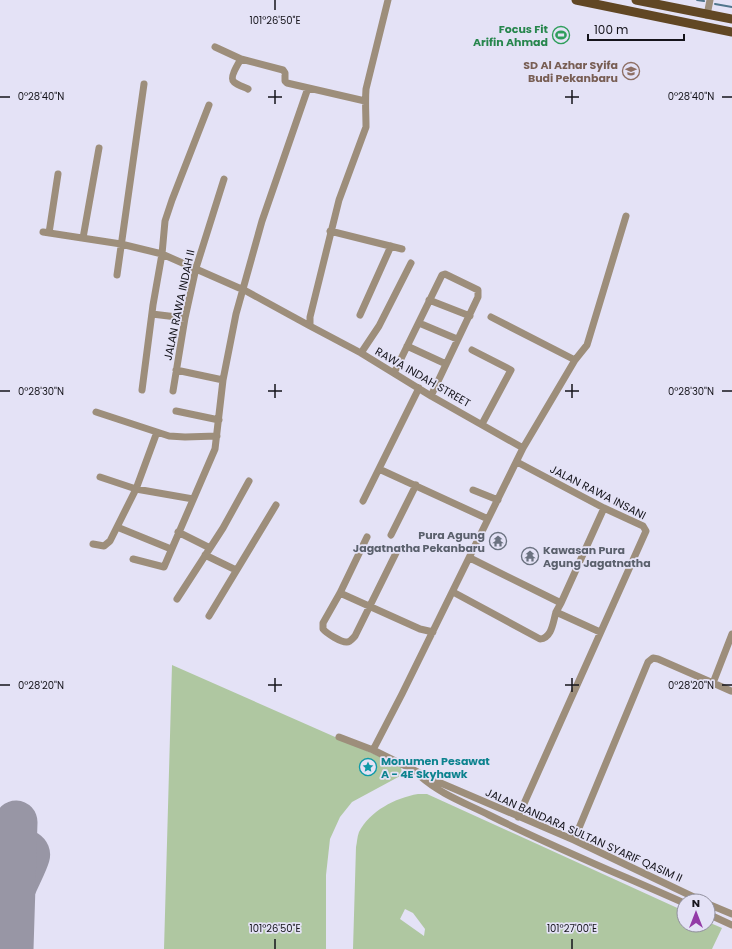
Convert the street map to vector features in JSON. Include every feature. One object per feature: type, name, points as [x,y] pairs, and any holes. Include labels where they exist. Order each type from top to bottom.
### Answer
[{"type":"main road","points":[[576,0],[732,32]]},
{"type":"main road","points":[[636,0],[732,19]]},
{"type":"street","points":[[310,326],[310,317],[330,231],[344,186],[366,127],[366,89],[388,0]]},
{"type":"street","points":[[707,15],[710,0]]},
{"type":"street","points":[[215,47],[241,59],[283,70],[285,73],[286,82],[365,101]]},
{"type":"street","points":[[241,59],[232,80],[248,89]]},
{"type":"street","points":[[117,275],[144,84]]},
{"type":"street","points":[[133,559],[164,567],[215,449],[223,380],[236,314],[262,220],[308,88]]},
{"type":"street","points":[[142,390],[168,210],[209,105]]},
{"type":"street","points":[[84,238],[99,148]]},
{"type":"street","name":"RAWA INDAH STREET","points":[[58,174],[46,233],[121,244],[162,254],[243,289],[361,353],[431,396],[523,448]]},
{"type":"street","name":"JALAN RAWA INDAH II","points":[[172,391],[185,318],[196,268],[224,179]]},
{"type":"street","points":[[373,750],[470,558],[523,448],[575,360],[586,345],[591,334],[626,216]]},
{"type":"street","points":[[330,231],[402,249]]},
{"type":"street","points":[[360,315],[391,246]]},
{"type":"street","points":[[361,353],[379,326],[411,263]]},
{"type":"street","points":[[394,373],[441,277],[445,274],[478,290],[478,297],[470,316],[431,396]]},
{"type":"street","points":[[429,300],[470,316]]},
{"type":"street","points":[[152,314],[185,318]]},
{"type":"street","points":[[491,317],[575,360]]},
{"type":"street","points":[[419,323],[458,339]]},
{"type":"street","points":[[407,346],[446,364]]},
{"type":"street","points":[[472,350],[512,370],[482,424]]},
{"type":"street","points":[[176,370],[223,380]]},
{"type":"street","points":[[363,501],[419,388]]},
{"type":"street","points":[[176,411],[219,420]]},
{"type":"street","points":[[96,412],[177,437],[217,436]]},
{"type":"street","points":[[93,544],[101,546],[107,545],[136,489],[157,432]]},
{"type":"street","name":"JALAN RAWA INSANI","points":[[517,462],[604,508],[643,526],[646,531],[518,817]]},
{"type":"street","points":[[379,469],[488,519]]},
{"type":"street","points":[[100,477],[136,489],[193,499]]},
{"type":"street","points":[[177,599],[223,528],[249,482]]},
{"type":"street","points":[[391,535],[416,485]]},
{"type":"street","points":[[473,490],[498,500]]},
{"type":"street","points":[[209,616],[276,505]]},
{"type":"street","points":[[453,592],[540,639],[545,639],[549,635],[556,612],[604,508]]},
{"type":"street","points":[[117,527],[171,549]]},
{"type":"street","points":[[178,532],[210,548]]},
{"type":"street","points":[[367,537],[323,626],[326,633],[344,642],[349,641],[355,636],[398,551]]},
{"type":"street","points":[[205,555],[236,570]]},
{"type":"street","points":[[470,558],[560,603]]},
{"type":"street","points":[[340,593],[420,629],[433,632]]},
{"type":"street","points":[[556,612],[600,632]]},
{"type":"street","points":[[713,683],[732,634]]},
{"type":"street","points":[[574,840],[648,662],[653,658],[658,659],[731,691]]},
{"type":"street","points":[[339,737],[373,750],[411,768]]},
{"type":"street","name":"JALAN BANDARA SULTAN SYARIF QASIM II","points":[[411,768],[436,781],[574,840],[686,893]]},
{"type":"street","name":"JALAN BANDARA SULTAN SYARIF QASIM II","points":[[411,768],[429,784],[442,792],[503,822],[676,900]]},
{"type":"street","points":[[716,907],[732,914]]},
{"type":"street","points":[[716,918],[732,925]]},
{"type":"green space","points":[[172,665],[401,766],[402,775],[352,802],[340,817],[330,839],[326,875],[326,949],[164,949]]},
{"type":"green space","points":[[418,794],[427,794],[676,907],[676,933],[716,933],[716,925],[722,928],[712,949],[353,949],[356,847],[359,832],[376,812],[392,802]],"holes":[[[405,909],[413,913],[425,929],[424,936],[400,919]]]},
{"type":"waterway","points":[[697,0],[704,1]]},
{"type":"waterway","points":[[715,4],[732,7]]},
{"type":"taxiway","points":[[12,949],[22,905],[42,856],[38,845],[28,838],[16,837],[11,840],[8,846],[7,863],[13,897]]},
{"type":"runway","points":[[12,949],[16,822]]},
{"type":"place","name":"Focus Fit Arifin Ahmad","points":[[561,35]]},
{"type":"place","name":"SD Al Azhar Syifa Budi Pekanbaru","points":[[631,71]]},
{"type":"place","name":"Pura Agung Jagatnatha Pekanbaru","points":[[498,541]]},
{"type":"place","name":"Kawasan Pura Agung Jagatnatha","points":[[530,556]]},
{"type":"place","name":"Monumen Pesawat A - 4E Skyhawk","points":[[368,767]]}]
